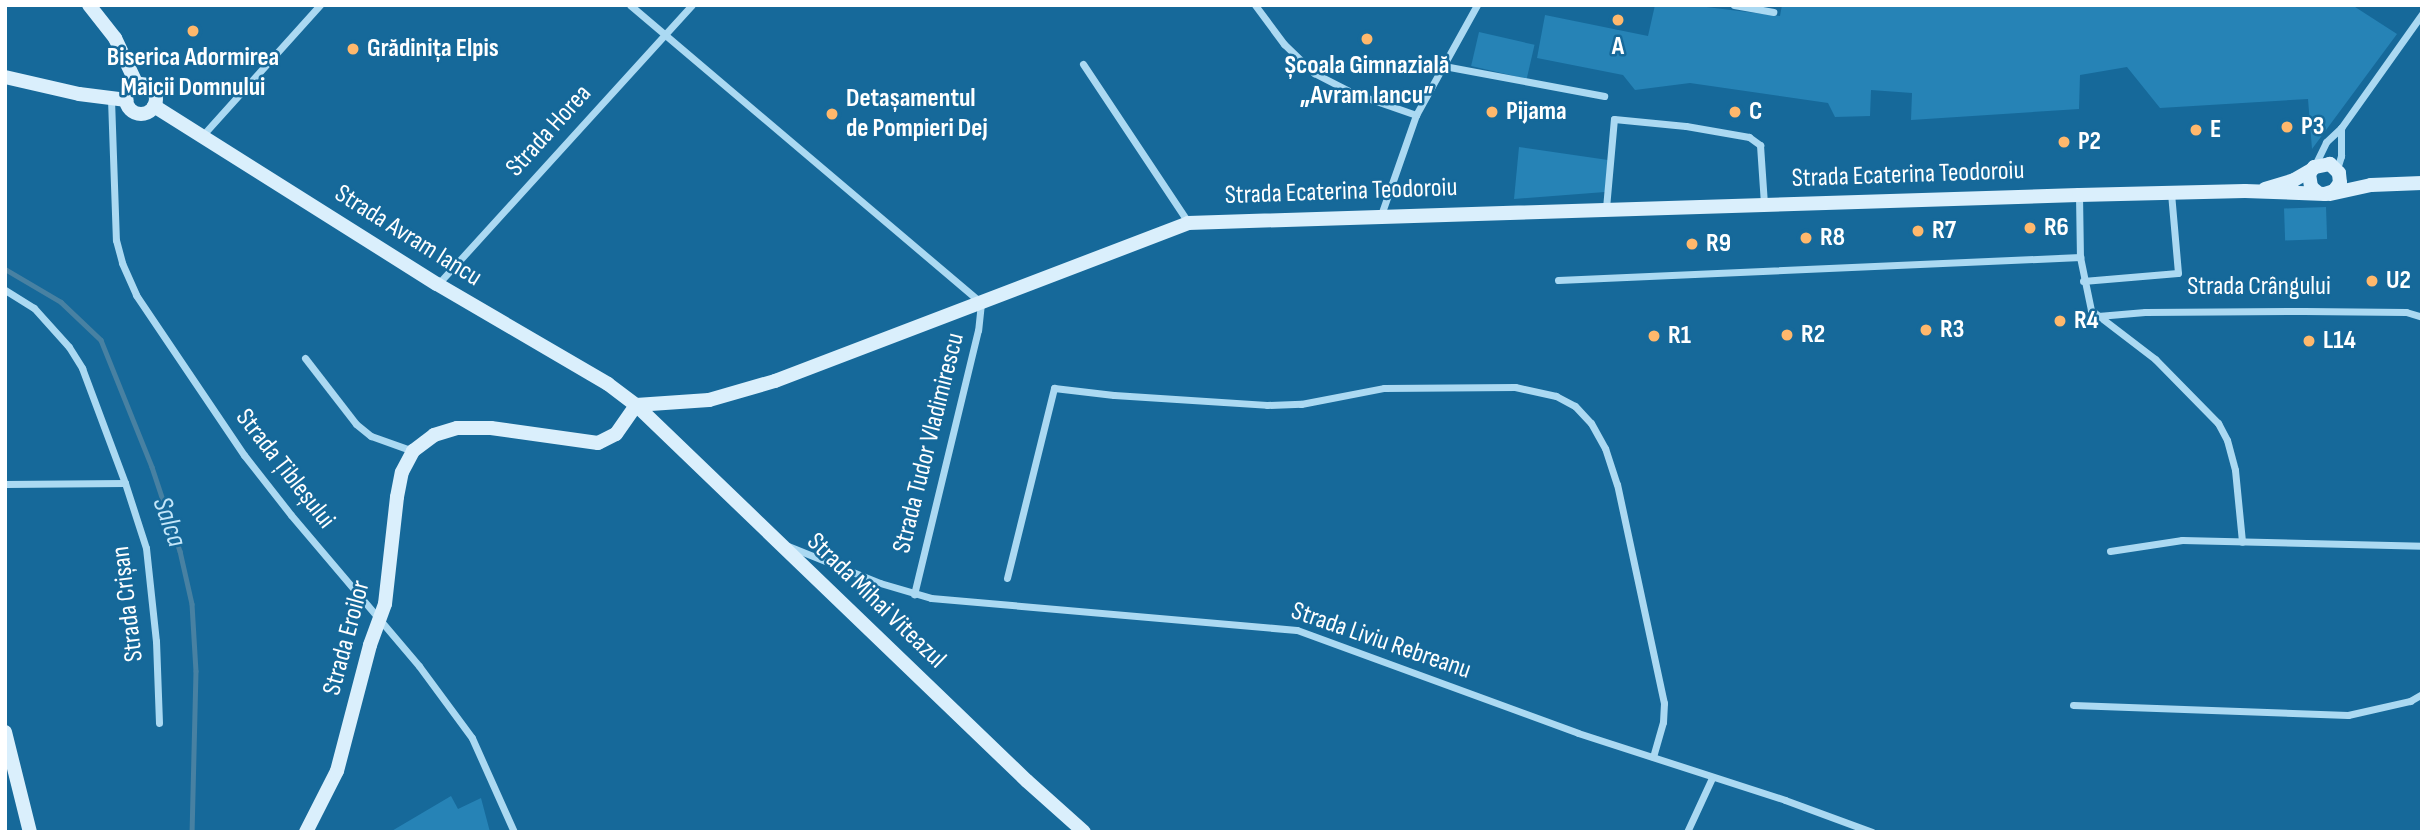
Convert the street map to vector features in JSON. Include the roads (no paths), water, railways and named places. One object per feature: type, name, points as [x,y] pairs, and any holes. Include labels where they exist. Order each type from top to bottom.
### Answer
[{"type":"main road","points":[[89,5],[115,38],[137,85]]},
{"type":"main road","points":[[5,77],[127,100]]},
{"type":"main road","points":[[137,85],[145,85],[153,91],[154,106],[149,112],[137,113],[131,110],[127,100],[131,89],[137,85]]},
{"type":"main road","name":"Strada Avram Iancu","points":[[154,106],[437,284],[608,384],[636,405]]},
{"type":"main road","points":[[2371,185],[2322,163],[2313,169],[2309,183],[2323,193],[2371,185],[2422,183]]},
{"type":"main road","name":"Strada Ecaterina Teodoroiu","points":[[2256,191],[2294,180],[2313,169]]},
{"type":"main road","points":[[2323,193],[2337,188],[2338,171]]},
{"type":"main road","name":"Strada Ecaterina Teodoroiu","points":[[636,405],[685,403],[739,393],[1188,223],[2079,195],[2256,191],[2287,195],[2323,193]]},
{"type":"main road","points":[[413,451],[434,435],[457,428],[491,428],[597,443],[616,434],[636,405]]},
{"type":"main road","name":"Strada Mihai Viteazul","points":[[636,405],[1084,832]]},
{"type":"main road","name":"Strada Eroilor","points":[[306,832],[337,771],[370,645],[380,618],[388,587],[397,497],[402,472],[413,451]]},
{"type":"main road","points":[[5,732],[30,832]]},
{"type":"street","points":[[202,137],[320,5]]},
{"type":"street","points":[[631,5],[981,303]]},
{"type":"street","name":"Strada Horea","points":[[437,284],[692,5]]},
{"type":"street","points":[[1255,5],[1284,44],[1314,73],[1353,93],[1416,115]]},
{"type":"street","points":[[1381,215],[1416,115],[1477,5]]},
{"type":"street","points":[[1734,5],[1773,12]]},
{"type":"street","points":[[2313,169],[2326,142],[2341,128],[2422,14]]},
{"type":"street","points":[[1083,64],[1188,223]]},
{"type":"street","points":[[1444,66],[1604,96]]},
{"type":"street","name":"Strada Țibleșului","points":[[111,99],[112,178],[117,240],[122,263],[136,295],[244,455],[291,515],[380,618],[472,738],[514,832]]},
{"type":"street","points":[[1606,208],[1614,119],[1686,126],[1749,137],[1760,145],[1764,204]]},
{"type":"street","points":[[2338,171],[2342,149],[2341,128]]},
{"type":"street","points":[[2084,281],[2178,273],[2171,193]]},
{"type":"street","points":[[2079,195],[2080,257],[2087,300],[2095,316],[2113,326],[2155,359],[2218,423],[2227,440],[2235,470],[2242,541]]},
{"type":"street","points":[[1558,280],[2080,257]]},
{"type":"street","name":"Strada Crișan","points":[[5,290],[34,308],[69,347],[82,368],[125,483],[146,548],[156,641],[159,723]]},
{"type":"street","name":"Strada Tudor Vladimirescu","points":[[914,594],[978,330],[981,303]]},
{"type":"street","name":"Strada Crângului","points":[[2095,316],[2145,312],[2317,311],[2406,312],[2422,317]]},
{"type":"street","points":[[305,358],[356,424],[371,436],[413,451]]},
{"type":"street","points":[[1007,578],[1054,388],[1114,396],[1267,405],[1301,404],[1384,388],[1515,387],[1556,396],[1575,406],[1591,423],[1605,448],[1617,484],[1664,703],[1663,722],[1653,757]]},
{"type":"street","points":[[5,484],[125,483]]},
{"type":"street","points":[[2110,551],[2182,540],[2422,546]]},
{"type":"street","name":"Strada Liviu Rebreanu","points":[[781,544],[914,594],[972,603],[1297,630],[1578,733],[1785,800],[1872,832]]},
{"type":"street","points":[[2073,705],[2348,715],[2410,701],[2422,694]]},
{"type":"street","points":[[1687,832],[1712,778]]},
{"type":"waterway","name":"Salca","points":[[5,269],[61,302],[101,340],[152,467],[180,551],[192,604],[196,671],[192,832]]},
{"type":"place","name":"A","points":[[1618,20]]},
{"type":"place","name":"Biserica Adormirea Maicii Domnului","points":[[193,31]]},
{"type":"place","name":"Școala Gimnazială „Avram Iancu”","points":[[1367,39]]},
{"type":"place","name":"Grădinița Elpis","points":[[353,49]]},
{"type":"place","name":"Pijama","points":[[1492,112]]},
{"type":"place","name":"C","points":[[1735,112]]},
{"type":"place","name":"Detașamentul de Pompieri Dej","points":[[832,114]]},
{"type":"place","name":"P3","points":[[2287,127]]},
{"type":"place","name":"E","points":[[2196,130]]},
{"type":"place","name":"P2","points":[[2064,142]]},
{"type":"place","name":"R6","points":[[2030,228]]},
{"type":"place","name":"R7","points":[[1918,231]]},
{"type":"place","name":"R8","points":[[1806,238]]},
{"type":"place","name":"R9","points":[[1692,244]]},
{"type":"place","name":"U2","points":[[2372,281]]},
{"type":"place","name":"R4","points":[[2060,321]]},
{"type":"place","name":"R3","points":[[1926,330]]},
{"type":"place","name":"R2","points":[[1787,335]]},
{"type":"place","name":"R1","points":[[1654,336]]},
{"type":"place","name":"L14","points":[[2309,341]]}]
